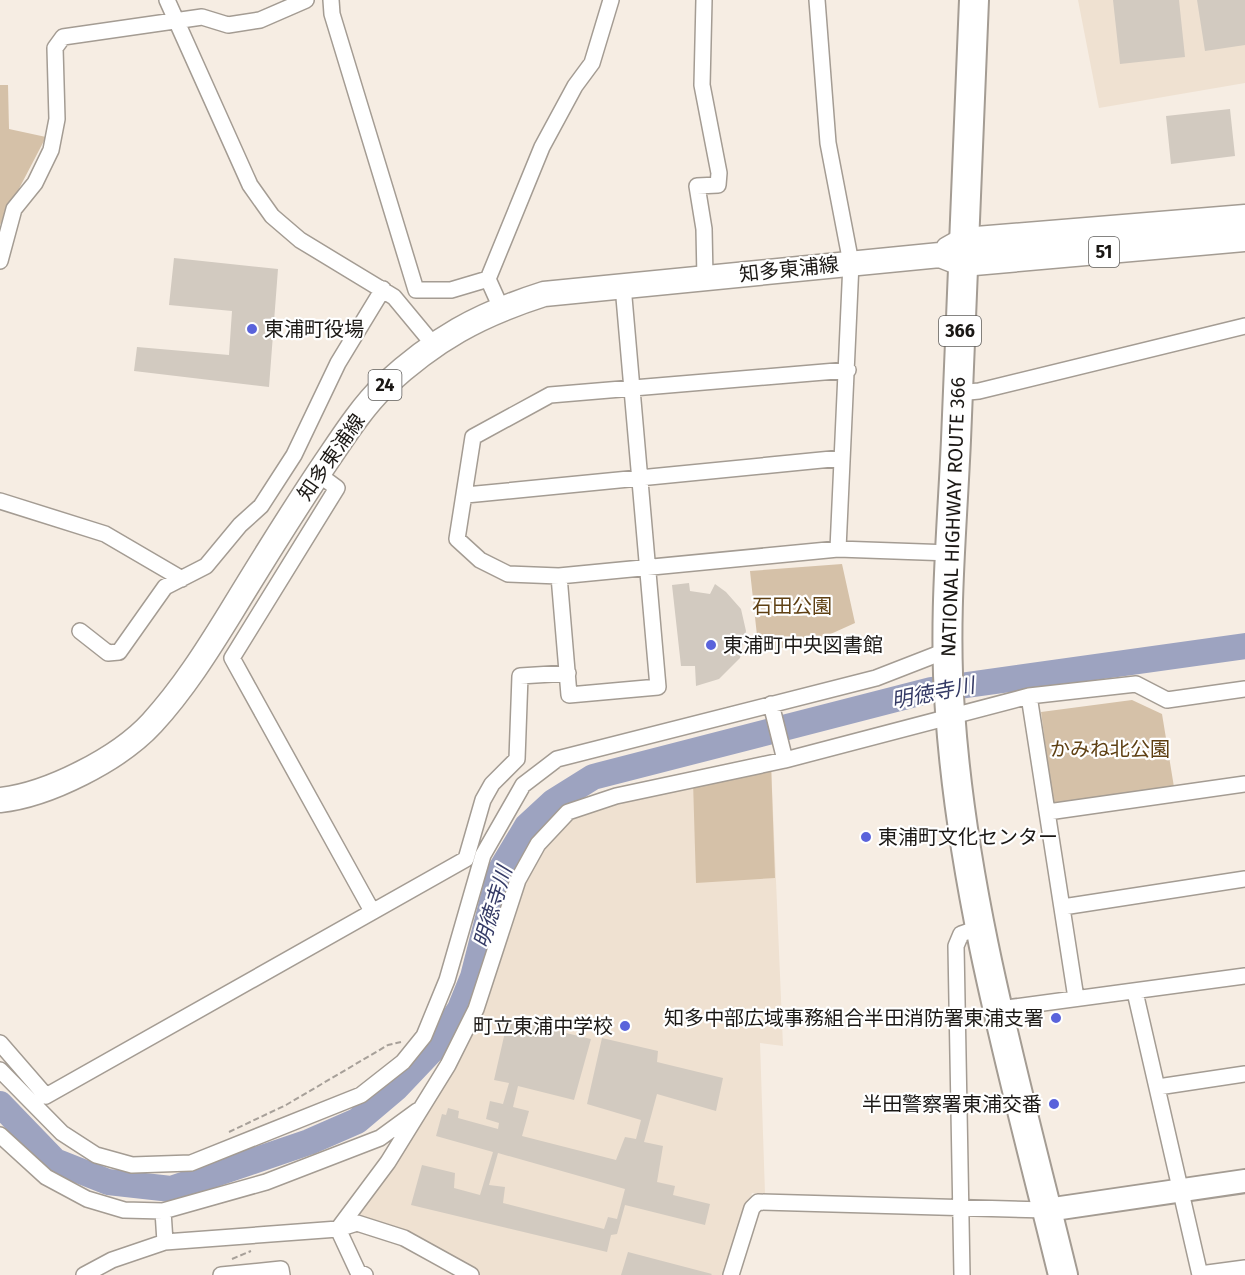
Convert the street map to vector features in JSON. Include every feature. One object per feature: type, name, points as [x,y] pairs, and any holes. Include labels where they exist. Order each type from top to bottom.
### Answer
[{"type":"highway","name":"NATIONAL HIGHWAY ROUTE 366","points":[[974,0],[955,253],[958,393],[948,656],[950,710],[956,775],[981,927],[1063,1275]]},
{"type":"main road","name":"51","points":[[955,253],[1245,216]]},
{"type":"main road","name":"51","points":[[955,253],[1245,239]]},
{"type":"main road","name":"知多東浦線","points":[[0,800],[16,798],[62,782],[125,745],[151,725],[211,645],[318,474],[382,388],[434,344],[466,323],[501,308],[544,294],[955,253]]},
{"type":"street","points":[[167,0],[250,184],[272,216],[300,240],[394,297],[434,344]]},
{"type":"street","points":[[0,261],[14,209],[35,183],[51,150],[57,119],[55,48],[63,37],[202,17],[228,25],[260,20],[306,0]]},
{"type":"street","points":[[331,0],[338,35],[416,290],[451,290],[488,279]]},
{"type":"street","points":[[501,308],[488,279],[542,147],[575,86],[592,63],[609,0]]},
{"type":"street","points":[[704,0],[702,85],[719,173],[718,185],[697,186],[704,229],[705,278]]},
{"type":"street","points":[[817,0],[828,143],[851,263],[848,370],[838,549]]},
{"type":"street","points":[[559,576],[569,695],[658,687],[649,566],[622,286]]},
{"type":"street","points":[[80,632],[108,653],[119,652],[165,587],[206,566],[240,525],[261,506],[294,455],[338,363],[383,289]]},
{"type":"street","points":[[958,393],[979,391],[1245,326]]},
{"type":"street","points":[[848,370],[550,395],[473,437],[466,495],[457,539],[480,560],[508,573],[559,576],[838,549],[951,553]]},
{"type":"street","points":[[466,495],[640,480],[842,458]]},
{"type":"street","points":[[318,474],[337,488],[232,658],[372,911]]},
{"type":"street","points":[[0,501],[105,534],[182,579]]},
{"type":"street","points":[[0,1070],[62,1133],[96,1155],[132,1165],[191,1163],[361,1095],[403,1062],[424,1036],[447,980],[483,855],[523,785],[557,759],[876,678],[948,656]]},
{"type":"street","points":[[0,1043],[46,1096],[466,859],[483,800],[492,784],[517,759],[520,676],[568,673]]},
{"type":"street","points":[[338,1229],[388,1162],[424,1106],[476,1009],[518,880],[538,844],[568,812],[616,796],[785,760],[950,710],[1029,696],[1136,684],[1167,700],[1245,689]]},
{"type":"street","points":[[1029,696],[1076,998]]},
{"type":"street","points":[[771,704],[785,760]]},
{"type":"street","points":[[1048,812],[1245,784]]},
{"type":"street","points":[[1063,907],[1245,879]]},
{"type":"street","points":[[962,1275],[956,946],[961,934],[981,927]]},
{"type":"street","points":[[999,1009],[1076,998],[1135,993],[1245,976]]},
{"type":"street","points":[[1135,993],[1200,1275],[1245,1268]]},
{"type":"street","points":[[1158,1087],[1245,1074]]},
{"type":"street","points":[[0,1136],[46,1177],[87,1199],[124,1210],[163,1211],[266,1182],[380,1137],[424,1106]]},
{"type":"street","points":[[731,1275],[752,1208],[759,1202],[1047,1210],[1245,1181]]},
{"type":"street","points":[[163,1211],[165,1242]]},
{"type":"street","points":[[84,1275],[112,1260],[165,1242],[338,1229],[357,1222],[395,1235],[471,1275]]},
{"type":"street","points":[[338,1229],[358,1272],[365,1275]]},
{"type":"street","points":[[221,1275],[281,1269],[282,1275]]},
{"type":"path","points":[[224,1136],[232,1128],[286,1105],[388,1045],[424,1036]]},
{"type":"path","points":[[230,1260],[252,1251]]},
{"type":"shaded area","points":[[1078,0],[1245,0],[1245,83],[1099,108]]},
{"type":"shaded area","name":"町立東浦中学校","points":[[771,763],[783,1046],[760,1043],[765,1194],[752,1193],[725,1275],[471,1275],[357,1223],[353,1209],[448,1065],[518,880],[568,812]]},
{"type":"green space","points":[[0,85],[8,85],[9,129],[46,137],[0,225]]},
{"type":"green space","name":"石田公園","points":[[842,564],[855,623],[824,637],[759,654],[750,571]]},
{"type":"green space","name":"かみね北公園","points":[[1132,700],[1162,714],[1174,787],[1053,803],[1041,712]]},
{"type":"green space","points":[[771,763],[775,878],[696,883],[693,781]]},
{"type":"building","points":[[1113,0],[1179,0],[1185,57],[1120,64]]},
{"type":"building","points":[[1197,0],[1245,0],[1245,45],[1205,51]]},
{"type":"building","points":[[1230,109],[1235,156],[1171,164],[1166,116]]},
{"type":"building","name":"東浦町役場","points":[[174,258],[278,269],[269,387],[134,371],[137,347],[229,355],[232,311],[169,305]]},
{"type":"building","name":"東浦町中央図書館","points":[[689,583],[690,591],[710,594],[715,584],[726,592],[741,609],[746,631],[740,658],[719,679],[696,686],[695,666],[681,666],[672,585]]},
{"type":"building","points":[[508,1019],[591,1039],[574,1100],[518,1086],[513,1107],[529,1111],[522,1136],[616,1160],[625,1137],[636,1139],[641,1120],[587,1104],[602,1038],[658,1051],[657,1062],[723,1078],[716,1111],[657,1094],[644,1142],[663,1146],[657,1182],[675,1186],[673,1195],[710,1204],[705,1225],[625,1205],[617,1234],[611,1235],[607,1252],[411,1205],[422,1165],[455,1173],[454,1188],[480,1195],[493,1152],[436,1136],[442,1114],[446,1115],[448,1108],[459,1111],[458,1118],[498,1129],[499,1123],[486,1119],[490,1101],[503,1104],[509,1083],[494,1080]],"holes":[[[498,1153],[625,1189],[617,1219],[608,1217],[604,1229],[503,1203],[505,1187],[489,1185]]]},
{"type":"building","points":[[628,1252],[712,1274],[621,1275]]},
{"type":"waterway","name":"明徳寺川","points":[[0,1104],[55,1161],[108,1182],[171,1189],[309,1142],[357,1121],[396,1088],[434,1048],[460,1009],[473,977],[500,871],[527,826],[553,802],[593,777],[931,690],[1245,646]]},
{"type":"place","name":"東浦町役場","points":[[252,329]]},
{"type":"place","name":"東浦町中央図書館","points":[[711,645]]},
{"type":"place","name":"東浦町文化センター","points":[[866,837]]},
{"type":"place","name":"知多中部広域事務組合半田消防署東浦支署","points":[[1056,1018]]},
{"type":"place","name":"町立東浦中学校","points":[[625,1026]]},
{"type":"place","name":"半田警察署東浦交番","points":[[1054,1104]]}]
